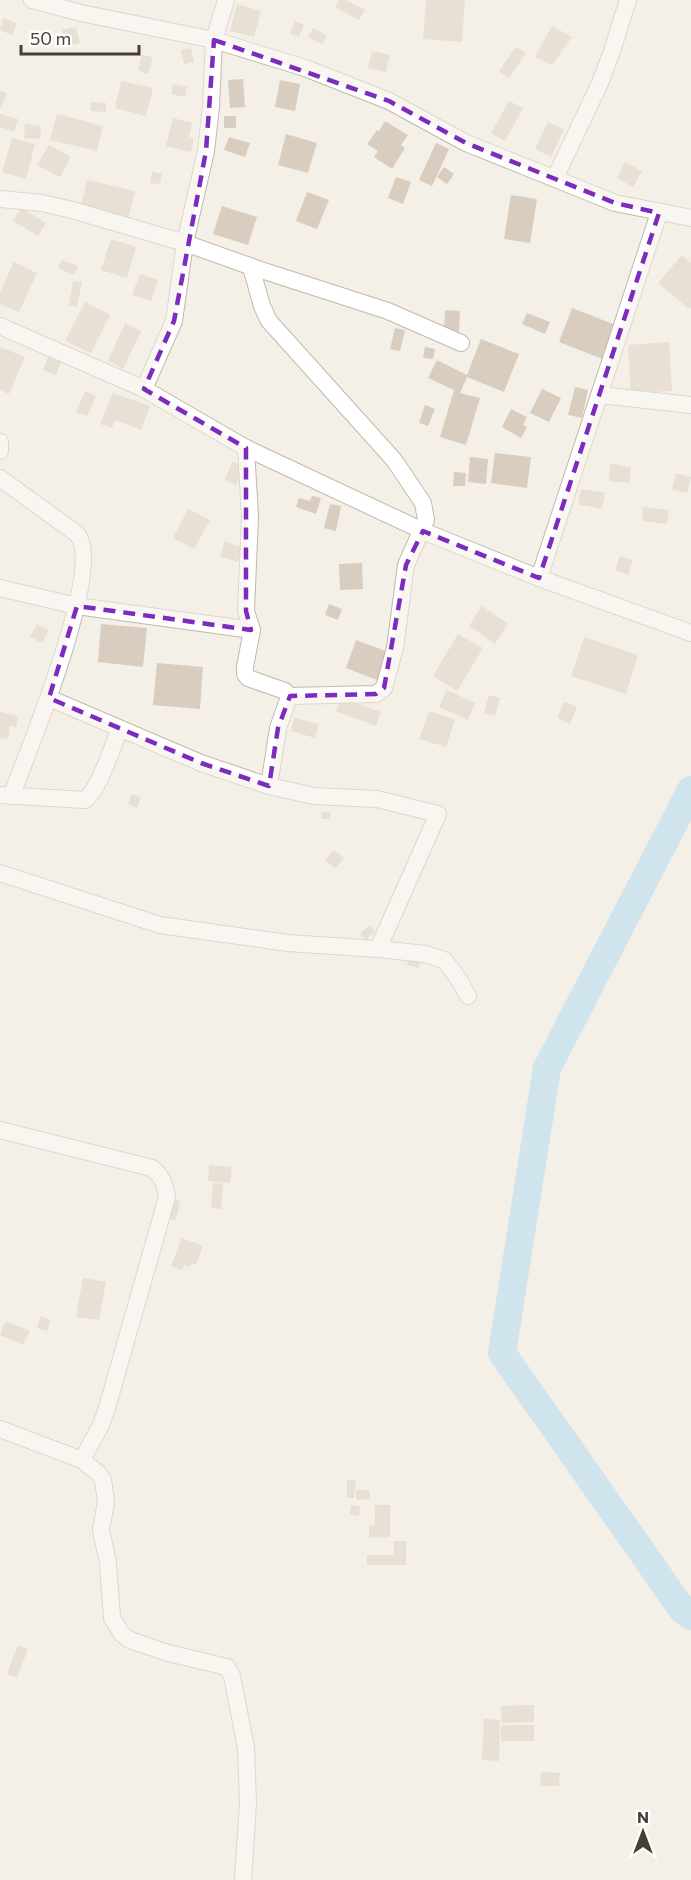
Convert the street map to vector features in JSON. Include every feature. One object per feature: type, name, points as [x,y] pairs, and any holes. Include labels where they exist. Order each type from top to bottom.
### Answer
[{"type":"street","points":[[32,0],[81,13],[214,40],[305,68],[389,101],[466,143],[615,203],[691,219]]},
{"type":"street","points":[[144,390],[174,321],[185,243],[206,151],[214,40],[226,0]]},
{"type":"street","points":[[555,178],[600,83],[628,0]]},
{"type":"street","points":[[0,199],[42,203],[72,210],[185,243],[388,311],[460,343]]},
{"type":"street","points":[[539,578],[659,213]]},
{"type":"street","points":[[246,448],[249,516],[246,611],[252,630],[244,667],[245,674],[248,678],[285,692],[288,696],[376,694],[382,690],[395,648],[406,566],[426,520],[423,503],[394,460],[269,321],[258,295],[251,267]]},
{"type":"street","points":[[0,326],[144,390],[246,448],[423,531],[539,578],[691,633]]},
{"type":"street","points":[[600,395],[691,405]]},
{"type":"street","points":[[0,442],[0,451]]},
{"type":"street","points":[[0,478],[80,537],[82,544],[82,574],[77,606],[49,699],[6,796],[85,800],[100,777],[120,729]]},
{"type":"street","points":[[0,588],[77,606],[252,630]]},
{"type":"street","points":[[269,786],[278,728],[288,696]]},
{"type":"street","points":[[49,699],[201,764],[269,786],[314,796],[376,799],[438,814],[378,949]]},
{"type":"street","points":[[0,873],[160,925],[288,943],[425,954],[444,960],[468,996]]},
{"type":"street","points":[[0,1130],[152,1168],[165,1183],[167,1197],[109,1399],[101,1425],[82,1460]]},
{"type":"street","points":[[0,1429],[82,1460],[103,1480],[106,1502],[100,1530],[107,1558],[112,1618],[122,1634],[130,1640],[168,1653],[227,1667],[232,1676],[246,1748],[248,1802],[243,1880]]},
{"type":"highlighted area","points":[[214,40],[389,101],[466,143],[615,203],[659,213],[539,578],[423,531],[406,565],[384,688],[376,694],[290,696],[278,728],[269,786],[201,763],[49,698],[77,606],[251,630],[246,611],[246,448],[144,389],[174,321],[206,151]]},
{"type":"building","points":[[339,0],[346,0],[365,10],[359,20],[335,7]]},
{"type":"building","points":[[426,0],[465,0],[462,42],[423,39]]},
{"type":"building","points":[[237,4],[261,11],[254,37],[230,31]]},
{"type":"building","points":[[3,18],[17,23],[12,35],[0,30]]},
{"type":"building","points":[[295,21],[304,25],[299,37],[290,34]]},
{"type":"building","points":[[552,26],[572,37],[552,65],[535,57]]},
{"type":"building","points":[[76,27],[80,43],[66,46],[62,30]]},
{"type":"building","points":[[313,28],[327,35],[322,44],[308,37]]},
{"type":"building","points":[[516,47],[526,53],[509,78],[499,71]]},
{"type":"building","points":[[191,48],[194,62],[184,64],[181,50]]},
{"type":"building","points":[[372,51],[390,55],[386,72],[368,68]]},
{"type":"building","points":[[142,55],[153,57],[148,74],[138,70]]},
{"type":"building","points":[[243,79],[245,107],[230,108],[228,80]]},
{"type":"building","points":[[280,80],[300,84],[295,111],[275,107]]},
{"type":"building","points":[[121,81],[153,88],[146,116],[115,108]]},
{"type":"building","points":[[173,84],[187,87],[185,97],[171,94]]},
{"type":"building","points":[[0,91],[7,94],[0,109]]},
{"type":"building","points":[[509,101],[523,108],[505,141],[491,133]]},
{"type":"building","points":[[91,102],[106,103],[106,112],[91,111]]},
{"type":"building","points":[[0,114],[18,119],[14,132],[0,127]]},
{"type":"building","points":[[57,114],[103,126],[97,151],[50,140]]},
{"type":"building","points":[[224,116],[236,116],[236,128],[224,128]]},
{"type":"building","points":[[173,118],[192,123],[189,137],[194,138],[191,152],[166,146]]},
{"type":"building","points":[[385,121],[408,135],[401,145],[405,148],[392,169],[374,157],[378,151],[367,144]]},
{"type":"building","points":[[548,122],[564,129],[551,157],[535,149]]},
{"type":"building","points":[[25,124],[41,126],[40,139],[24,138]]},
{"type":"building","points":[[286,134],[317,143],[308,173],[278,165]]},
{"type":"building","points":[[229,137],[250,143],[245,157],[224,150]]},
{"type":"building","points":[[12,138],[35,144],[26,179],[2,172]]},
{"type":"building","points":[[436,143],[449,149],[432,186],[419,180]]},
{"type":"building","points":[[49,145],[71,157],[60,177],[37,165]]},
{"type":"building","points":[[625,162],[642,171],[633,187],[617,178]]},
{"type":"building","points":[[444,167],[454,174],[447,184],[437,177]]},
{"type":"building","points":[[152,172],[162,174],[160,184],[150,183]]},
{"type":"building","points":[[396,177],[411,182],[403,204],[388,198]]},
{"type":"building","points":[[87,180],[135,191],[128,220],[80,209]]},
{"type":"building","points":[[307,192],[329,200],[317,229],[296,221]]},
{"type":"building","points":[[511,195],[537,199],[530,243],[504,239]]},
{"type":"building","points":[[222,206],[257,217],[248,245],[213,234]]},
{"type":"building","points":[[21,208],[46,223],[38,236],[13,221]]},
{"type":"building","points":[[111,239],[136,247],[127,278],[101,270]]},
{"type":"building","points":[[682,255],[691,263],[691,307],[689,309],[658,283]]},
{"type":"building","points":[[62,260],[78,266],[74,275],[58,268]]},
{"type":"building","points":[[14,262],[37,273],[19,312],[0,304],[0,292]]},
{"type":"building","points":[[140,274],[158,280],[151,301],[132,295]]},
{"type":"building","points":[[73,281],[82,282],[77,307],[69,305]]},
{"type":"building","points":[[85,302],[110,315],[91,353],[65,341]]},
{"type":"building","points":[[572,308],[618,326],[605,360],[559,342]]},
{"type":"building","points":[[445,310],[460,311],[459,332],[444,331]]},
{"type":"building","points":[[527,313],[550,322],[545,334],[522,324]]},
{"type":"building","points":[[125,323],[141,331],[123,369],[108,361]]},
{"type":"building","points":[[395,328],[405,330],[400,351],[390,349]]},
{"type":"building","points":[[481,339],[519,354],[504,392],[467,377],[460,393],[480,398],[466,445],[440,437],[454,390],[428,378],[437,360],[467,375]]},
{"type":"building","points":[[669,342],[672,391],[631,393],[628,345]]},
{"type":"building","points":[[0,347],[25,357],[9,394],[0,390]]},
{"type":"building","points":[[425,347],[435,349],[433,359],[423,358]]},
{"type":"building","points":[[48,357],[61,362],[56,375],[43,370]]},
{"type":"building","points":[[575,387],[588,390],[582,418],[568,415]]},
{"type":"building","points":[[542,389],[561,398],[549,422],[530,413]]},
{"type":"building","points":[[85,391],[96,396],[87,416],[76,412]]},
{"type":"building","points":[[113,393],[150,406],[141,430],[115,420],[112,428],[100,424]]},
{"type":"building","points":[[425,405],[435,409],[428,426],[419,423]]},
{"type":"building","points":[[511,409],[527,417],[523,425],[527,427],[521,438],[502,427]]},
{"type":"building","points":[[495,453],[531,457],[527,488],[491,483]]},
{"type":"building","points":[[470,457],[488,459],[486,484],[468,482]]},
{"type":"building","points":[[232,462],[243,466],[236,485],[225,480]]},
{"type":"building","points":[[610,463],[631,468],[629,483],[609,481]]},
{"type":"building","points":[[454,472],[466,473],[465,486],[453,486]]},
{"type":"building","points":[[676,473],[691,477],[687,493],[672,490]]},
{"type":"building","points":[[581,489],[605,493],[602,509],[578,504]]},
{"type":"building","points":[[312,496],[321,498],[316,514],[296,507],[299,498],[310,501]]},
{"type":"building","points":[[330,504],[341,506],[336,531],[324,528]]},
{"type":"building","points":[[643,507],[669,510],[667,524],[642,521]]},
{"type":"building","points":[[188,509],[210,520],[194,549],[173,538]]},
{"type":"building","points":[[225,541],[243,548],[237,562],[220,556]]},
{"type":"building","points":[[620,556],[633,560],[628,575],[615,570]]},
{"type":"building","points":[[362,563],[363,589],[340,590],[339,564]]},
{"type":"building","points":[[329,604],[342,609],[338,620],[325,615]]},
{"type":"building","points":[[482,606],[508,624],[495,644],[469,626]]},
{"type":"building","points":[[37,624],[49,630],[42,643],[30,637]]},
{"type":"building","points":[[101,624],[147,628],[143,667],[98,662]]},
{"type":"building","points":[[458,634],[483,648],[457,691],[433,676]]},
{"type":"building","points":[[584,637],[638,655],[626,694],[571,676]]},
{"type":"building","points":[[356,640],[388,652],[377,680],[346,668]]},
{"type":"building","points":[[157,663],[203,667],[200,709],[153,705]]},
{"type":"building","points":[[447,690],[475,703],[468,720],[439,707]]},
{"type":"building","points":[[489,695],[500,698],[495,716],[484,713]]},
{"type":"building","points":[[342,698],[381,712],[376,726],[336,711]]},
{"type":"building","points":[[564,702],[577,707],[570,724],[557,718]]},
{"type":"building","points":[[429,711],[455,719],[446,747],[419,739]]},
{"type":"building","points":[[0,712],[18,716],[16,727],[10,726],[8,739],[0,738]]},
{"type":"building","points":[[294,718],[319,724],[315,738],[291,731]]},
{"type":"building","points":[[132,794],[141,798],[137,808],[128,804]]},
{"type":"building","points":[[321,812],[331,812],[330,819],[321,819]]},
{"type":"building","points":[[334,850],[344,858],[335,868],[325,860]]},
{"type":"building","points":[[370,925],[375,931],[366,940],[360,934]]},
{"type":"building","points":[[409,955],[421,958],[418,968],[407,965]]},
{"type":"building","points":[[209,1165],[232,1167],[230,1183],[208,1181]]},
{"type":"building","points":[[213,1183],[223,1184],[221,1209],[211,1208]]},
{"type":"building","points":[[170,1199],[180,1201],[176,1220],[167,1219]]},
{"type":"building","points":[[182,1238],[203,1246],[196,1265],[192,1263],[190,1267],[184,1265],[182,1270],[171,1266]]},
{"type":"building","points":[[83,1278],[106,1282],[99,1320],[76,1317]]},
{"type":"building","points":[[41,1316],[51,1320],[47,1331],[37,1328]]},
{"type":"building","points":[[6,1321],[30,1331],[23,1345],[0,1335]]},
{"type":"building","points":[[347,1480],[356,1480],[354,1498],[347,1498]]},
{"type":"building","points":[[356,1490],[369,1490],[370,1499],[356,1500]]},
{"type":"building","points":[[351,1505],[360,1506],[359,1516],[350,1514]]},
{"type":"building","points":[[375,1505],[390,1505],[390,1537],[369,1538],[369,1526],[375,1525]]},
{"type":"building","points":[[394,1541],[406,1541],[406,1565],[367,1565],[367,1555],[394,1555]]},
{"type":"building","points":[[18,1645],[28,1649],[17,1678],[7,1674]]},
{"type":"building","points":[[534,1705],[534,1722],[502,1723],[501,1706]]},
{"type":"building","points":[[484,1719],[500,1720],[499,1761],[482,1760]]},
{"type":"building","points":[[501,1725],[534,1725],[534,1741],[501,1741]]},
{"type":"building","points":[[541,1772],[560,1773],[559,1786],[540,1786]]},
{"type":"waterway","points":[[691,790],[547,1068],[502,1353],[682,1609],[691,1616]]}]
